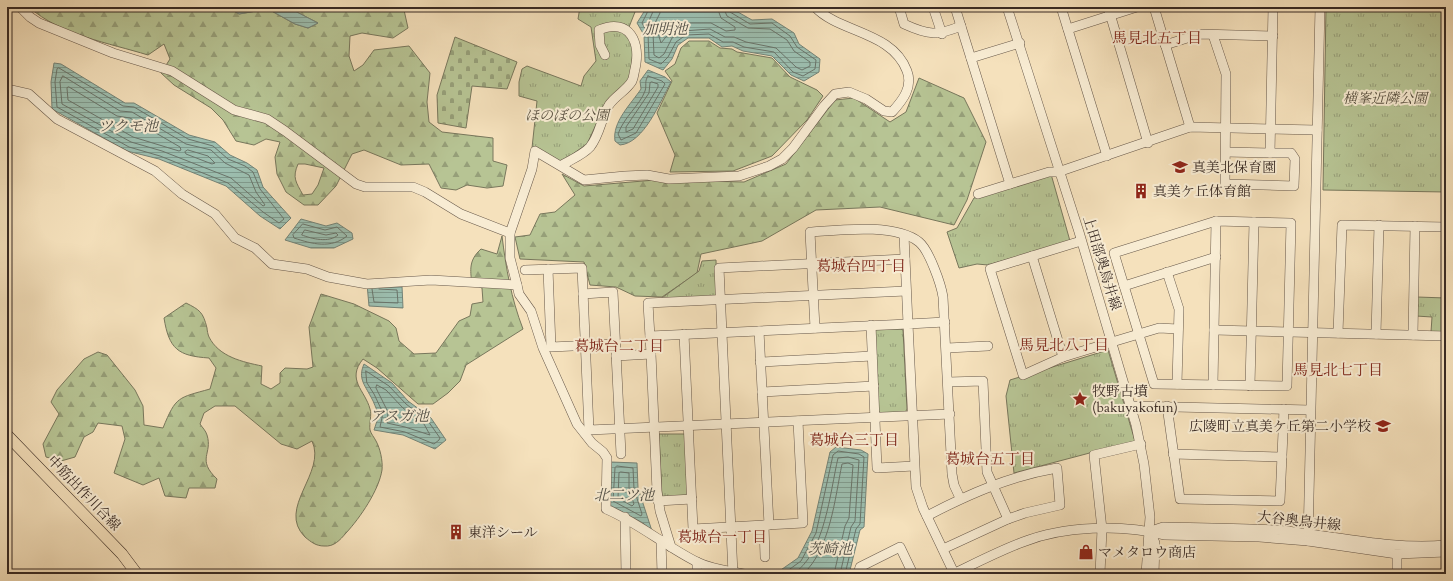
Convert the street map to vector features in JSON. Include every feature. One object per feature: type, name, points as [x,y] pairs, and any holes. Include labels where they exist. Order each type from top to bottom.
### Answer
[{"type":"main road","name":"中筋出作川合線","points":[[7,435],[122,554],[136,574]]},
{"type":"street","points":[[20,7],[30,18],[39,23],[113,53],[172,71],[234,110],[267,120],[285,131],[356,184],[365,187],[412,186],[425,192],[461,214],[510,233]]},
{"type":"street","points":[[744,574],[733,573],[697,562],[671,547],[648,530],[625,517],[606,509],[607,458],[604,452],[592,443],[577,424],[543,348],[529,306],[519,294],[510,258],[510,233],[532,169],[535,151],[584,180],[647,175],[669,179],[739,176],[769,166],[782,159],[793,148],[824,106],[835,94],[849,92],[866,99],[884,111],[892,112],[907,92],[910,80],[902,61],[880,41],[831,18],[815,7]]},
{"type":"street","points":[[899,7],[904,24],[919,31],[942,34],[961,26]]},
{"type":"street","points":[[933,7],[942,34]]},
{"type":"street","points":[[955,7],[1010,184]]},
{"type":"street","name":"上田部奥鳥井線","points":[[1007,7],[1020,43],[1058,172],[1081,240],[1131,406],[1141,444],[1149,499],[1150,531]]},
{"type":"street","points":[[1062,7],[1107,156]]},
{"type":"street","points":[[1068,29],[1109,11],[1137,7]]},
{"type":"street","points":[[1154,7],[1190,127]]},
{"type":"street","points":[[1270,153],[1273,7]]},
{"type":"street","points":[[1307,538],[1320,7]]},
{"type":"street","points":[[1109,11],[1148,143]]},
{"type":"street","points":[[562,166],[589,148],[609,106],[632,81],[637,60],[637,47],[634,38],[628,31],[612,27],[599,30],[600,45],[605,55]]},
{"type":"street","points":[[1165,45],[1200,34],[1273,36]]},
{"type":"street","points":[[1213,35],[1226,74],[1225,184],[1294,186],[1295,159],[1291,153],[1226,152]]},
{"type":"street","points":[[970,58],[1020,43]]},
{"type":"street","points":[[7,89],[29,94],[57,119],[71,128],[95,138],[114,150],[155,170],[182,194],[215,214],[235,238],[255,248],[272,264],[307,269],[328,277],[367,284],[431,280],[517,285]]},
{"type":"street","points":[[978,194],[1049,172],[1058,172],[1148,143],[1190,127],[1317,130]]},
{"type":"street","points":[[1213,385],[1216,221]]},
{"type":"street","points":[[1216,221],[1291,223],[1287,386],[1154,384],[1114,253],[1216,221]]},
{"type":"street","points":[[1250,386],[1254,222]]},
{"type":"street","points":[[1338,333],[1342,225],[1446,227]]},
{"type":"street","points":[[1376,334],[1379,226]]},
{"type":"street","points":[[1413,335],[1415,226]]},
{"type":"street","points":[[815,328],[810,232],[870,229],[904,236],[919,242],[925,250],[942,290],[953,480],[960,498]]},
{"type":"street","points":[[904,236],[914,466],[918,494],[954,574],[1006,548],[1041,536],[1066,531],[1102,529],[1150,531],[1164,535],[1307,538],[1397,554],[1446,552]]},
{"type":"street","points":[[1081,240],[990,269],[1023,375],[1063,357],[1159,328],[1178,330]]},
{"type":"street","points":[[1032,256],[1063,357]]},
{"type":"street","points":[[1124,286],[1216,257]]},
{"type":"street","points":[[733,573],[719,268],[905,259]]},
{"type":"street","points":[[525,270],[582,268],[589,430],[620,430],[950,414]]},
{"type":"street","points":[[548,270],[551,347],[615,344]]},
{"type":"street","points":[[1167,272],[1179,309],[1176,384]]},
{"type":"street","points":[[671,547],[658,501],[648,303],[906,291]]},
{"type":"street","points":[[583,294],[613,292],[621,454]]},
{"type":"street","points":[[650,336],[945,322]]},
{"type":"street","points":[[870,325],[877,468],[914,466]]},
{"type":"street","points":[[1214,330],[1446,336]]},
{"type":"street","points":[[759,331],[766,525],[765,557]]},
{"type":"street","points":[[684,334],[693,529],[803,523],[798,421]]},
{"type":"street","points":[[946,348],[988,346]]},
{"type":"street","points":[[616,356],[651,354]]},
{"type":"street","points":[[760,362],[872,356]]},
{"type":"street","points":[[948,382],[983,382],[986,465],[992,485],[1008,519]]},
{"type":"street","points":[[762,392],[874,386]]},
{"type":"street","points":[[1131,406],[1310,410]]},
{"type":"street","points":[[1167,406],[1180,499],[1280,501],[1284,409]]},
{"type":"street","points":[[1100,574],[1102,529],[1094,455],[1141,444]]},
{"type":"street","points":[[1173,454],[1282,457]]},
{"type":"street","points":[[927,516],[960,498],[992,485],[1027,474],[1057,468],[1060,505],[1025,513],[1008,519],[943,549]]},
{"type":"street","points":[[658,501],[692,499]]},
{"type":"street","points":[[625,517],[626,574]]},
{"type":"street","points":[[1146,574],[1147,542],[1150,531]]},
{"type":"street","points":[[1150,531],[1155,543],[1154,574]]},
{"type":"street","name":"大谷奥鳥井線","points":[[1307,538],[1414,546],[1446,545]]},
{"type":"street","points":[[661,540],[662,574]]},
{"type":"street","points":[[858,574],[860,567],[900,547],[913,574]]},
{"type":"street","points":[[1397,554],[1397,574]]},
{"type":"street","points":[[697,562],[697,574]]},
{"type":"green space","points":[[29,7],[227,7],[239,14],[268,9],[295,24],[308,28],[318,23],[287,7],[398,7],[404,10],[408,28],[393,38],[362,33],[350,36],[349,56],[354,71],[363,65],[374,50],[409,46],[430,73],[427,102],[429,122],[442,132],[493,138],[493,161],[507,165],[503,186],[487,188],[467,185],[456,190],[441,188],[429,164],[401,165],[364,150],[352,154],[336,186],[318,205],[304,205],[286,192],[277,174],[275,157],[280,142],[266,139],[254,145],[236,141],[223,120],[211,108],[174,85],[161,73],[170,59],[164,44],[148,55],[86,37],[55,25],[41,17]],"holes":[[[298,164],[324,168],[318,185],[312,194],[303,195],[297,183],[295,173]]]},
{"type":"green space","name":"ほのぼの公園","points":[[580,7],[637,7],[629,27],[633,52],[630,78],[606,103],[587,144],[561,162],[532,148],[537,101],[519,96],[519,82],[522,69],[527,66],[581,86],[584,76],[596,61],[591,27],[578,19]]},
{"type":"green space","name":"横峯近隣公園","points":[[1326,7],[1446,7],[1446,192],[1323,190]]},
{"type":"green space","points":[[455,37],[517,62],[507,89],[472,86],[466,128],[438,123],[437,95]]},
{"type":"green space","points":[[689,41],[709,41],[720,48],[732,49],[737,52],[772,58],[790,77],[817,90],[823,96],[807,120],[772,156],[733,171],[670,172],[675,155],[657,113],[672,81],[665,71],[675,64],[681,48]]},
{"type":"green space","points":[[919,78],[964,98],[986,142],[967,200],[954,225],[880,207],[816,210],[762,241],[701,254],[697,273],[662,297],[635,296],[616,287],[590,285],[584,262],[520,259],[515,237],[530,235],[540,214],[555,212],[575,195],[562,174],[584,186],[655,180],[744,182],[786,164],[835,100],[854,98],[890,122],[906,112]]},
{"type":"green space","points":[[1051,174],[1070,241],[988,265],[977,264],[959,268],[947,232],[957,228],[974,198]]},
{"type":"green space","points":[[502,236],[505,260],[515,306],[523,329],[466,365],[460,381],[448,393],[433,404],[418,404],[377,368],[363,359],[358,366],[356,379],[370,409],[370,430],[380,451],[382,470],[373,495],[363,512],[344,536],[334,544],[324,546],[314,543],[305,537],[298,526],[296,514],[298,502],[309,478],[315,453],[312,441],[297,449],[281,444],[235,406],[215,406],[204,413],[200,424],[205,431],[208,442],[206,461],[207,466],[217,479],[215,488],[189,488],[186,498],[165,496],[159,478],[143,485],[114,473],[125,439],[122,426],[98,423],[93,432],[84,437],[75,457],[61,461],[46,457],[43,444],[59,414],[51,402],[57,390],[84,359],[98,352],[107,355],[135,390],[143,406],[144,425],[163,428],[171,410],[179,400],[191,394],[210,389],[216,368],[209,358],[182,353],[172,344],[166,329],[164,318],[186,303],[200,312],[206,323],[209,337],[213,344],[225,354],[247,363],[262,366],[261,384],[271,389],[280,383],[280,373],[285,368],[307,369],[313,367],[309,327],[321,294],[354,304],[389,321],[396,328],[399,341],[414,354],[436,353],[459,321],[470,316],[472,304],[483,302],[482,288],[472,284],[472,261],[481,249],[497,254]]},
{"type":"green space","points":[[716,260],[717,297],[659,300],[699,271],[702,261]]},
{"type":"green space","points":[[1417,297],[1446,298],[1446,332],[1431,332],[1432,317],[1416,316]]},
{"type":"green space","points":[[876,329],[903,330],[907,409],[905,413],[881,413],[877,410],[874,332]]},
{"type":"green space","points":[[1108,350],[1135,441],[1014,473],[1006,396],[1010,380]]},
{"type":"green space","points":[[659,434],[686,434],[688,495],[662,498]]},
{"type":"water","points":[[227,7],[287,7],[318,23],[308,28],[295,24],[268,9],[239,14]]},
{"type":"water","name":"加明池","points":[[647,7],[729,7],[752,20],[772,19],[794,33],[799,44],[820,59],[819,72],[804,81],[791,75],[772,56],[743,51],[732,46],[722,47],[709,38],[688,38],[678,45],[672,59],[663,70],[645,62],[644,35],[637,23]]},
{"type":"water","name":"ツクモ池","points":[[54,63],[61,64],[125,103],[134,103],[189,135],[215,142],[230,155],[247,163],[257,170],[263,187],[291,218],[280,229],[260,216],[226,186],[159,159],[127,151],[52,109],[51,82]]},
{"type":"water","points":[[648,70],[665,77],[671,82],[644,129],[629,143],[620,145],[615,141],[616,127],[619,120],[641,89],[640,81]]},
{"type":"water","points":[[301,219],[326,226],[337,223],[352,233],[353,239],[334,248],[311,248],[285,240]]},
{"type":"water","points":[[367,284],[402,286],[403,308],[369,306]]},
{"type":"water","name":"アスガ池","points":[[364,364],[392,383],[408,401],[431,418],[446,440],[435,449],[403,435],[374,430],[379,415],[364,385],[362,369]]},
{"type":"water","name":"茨崎池","points":[[836,447],[861,450],[868,454],[864,527],[860,530],[849,574],[775,574],[798,558],[812,531],[830,452]]},
{"type":"water","name":"北二ツ池","points":[[611,462],[637,463],[638,488],[652,531],[643,523],[608,504]]},
{"type":"place","name":"真美北保育園","points":[[1180,167]]},
{"type":"place","name":"真美ケ丘体育館","points":[[1141,191]]},
{"type":"place","name":"牧野古墳 (bakuyakofun)","points":[[1080,399]]},
{"type":"place","name":"広陵町立真美ケ丘第二小学校","points":[[1383,426]]},
{"type":"place","name":"東洋シール","points":[[456,532]]},
{"type":"place","name":"マメタロウ商店","points":[[1086,552]]},
{"type":"district","name":"馬見北五丁目","points":[[1157,38]]},
{"type":"district","name":"葛城台四丁目","points":[[861,266]]},
{"type":"district","name":"馬見北八丁目","points":[[1064,345]]},
{"type":"district","name":"葛城台二丁目","points":[[619,346]]},
{"type":"district","name":"馬見北七丁目","points":[[1338,370]]},
{"type":"district","name":"葛城台三丁目","points":[[854,440]]},
{"type":"district","name":"葛城台五丁目","points":[[990,459]]},
{"type":"district","name":"葛城台一丁目","points":[[722,537]]}]
